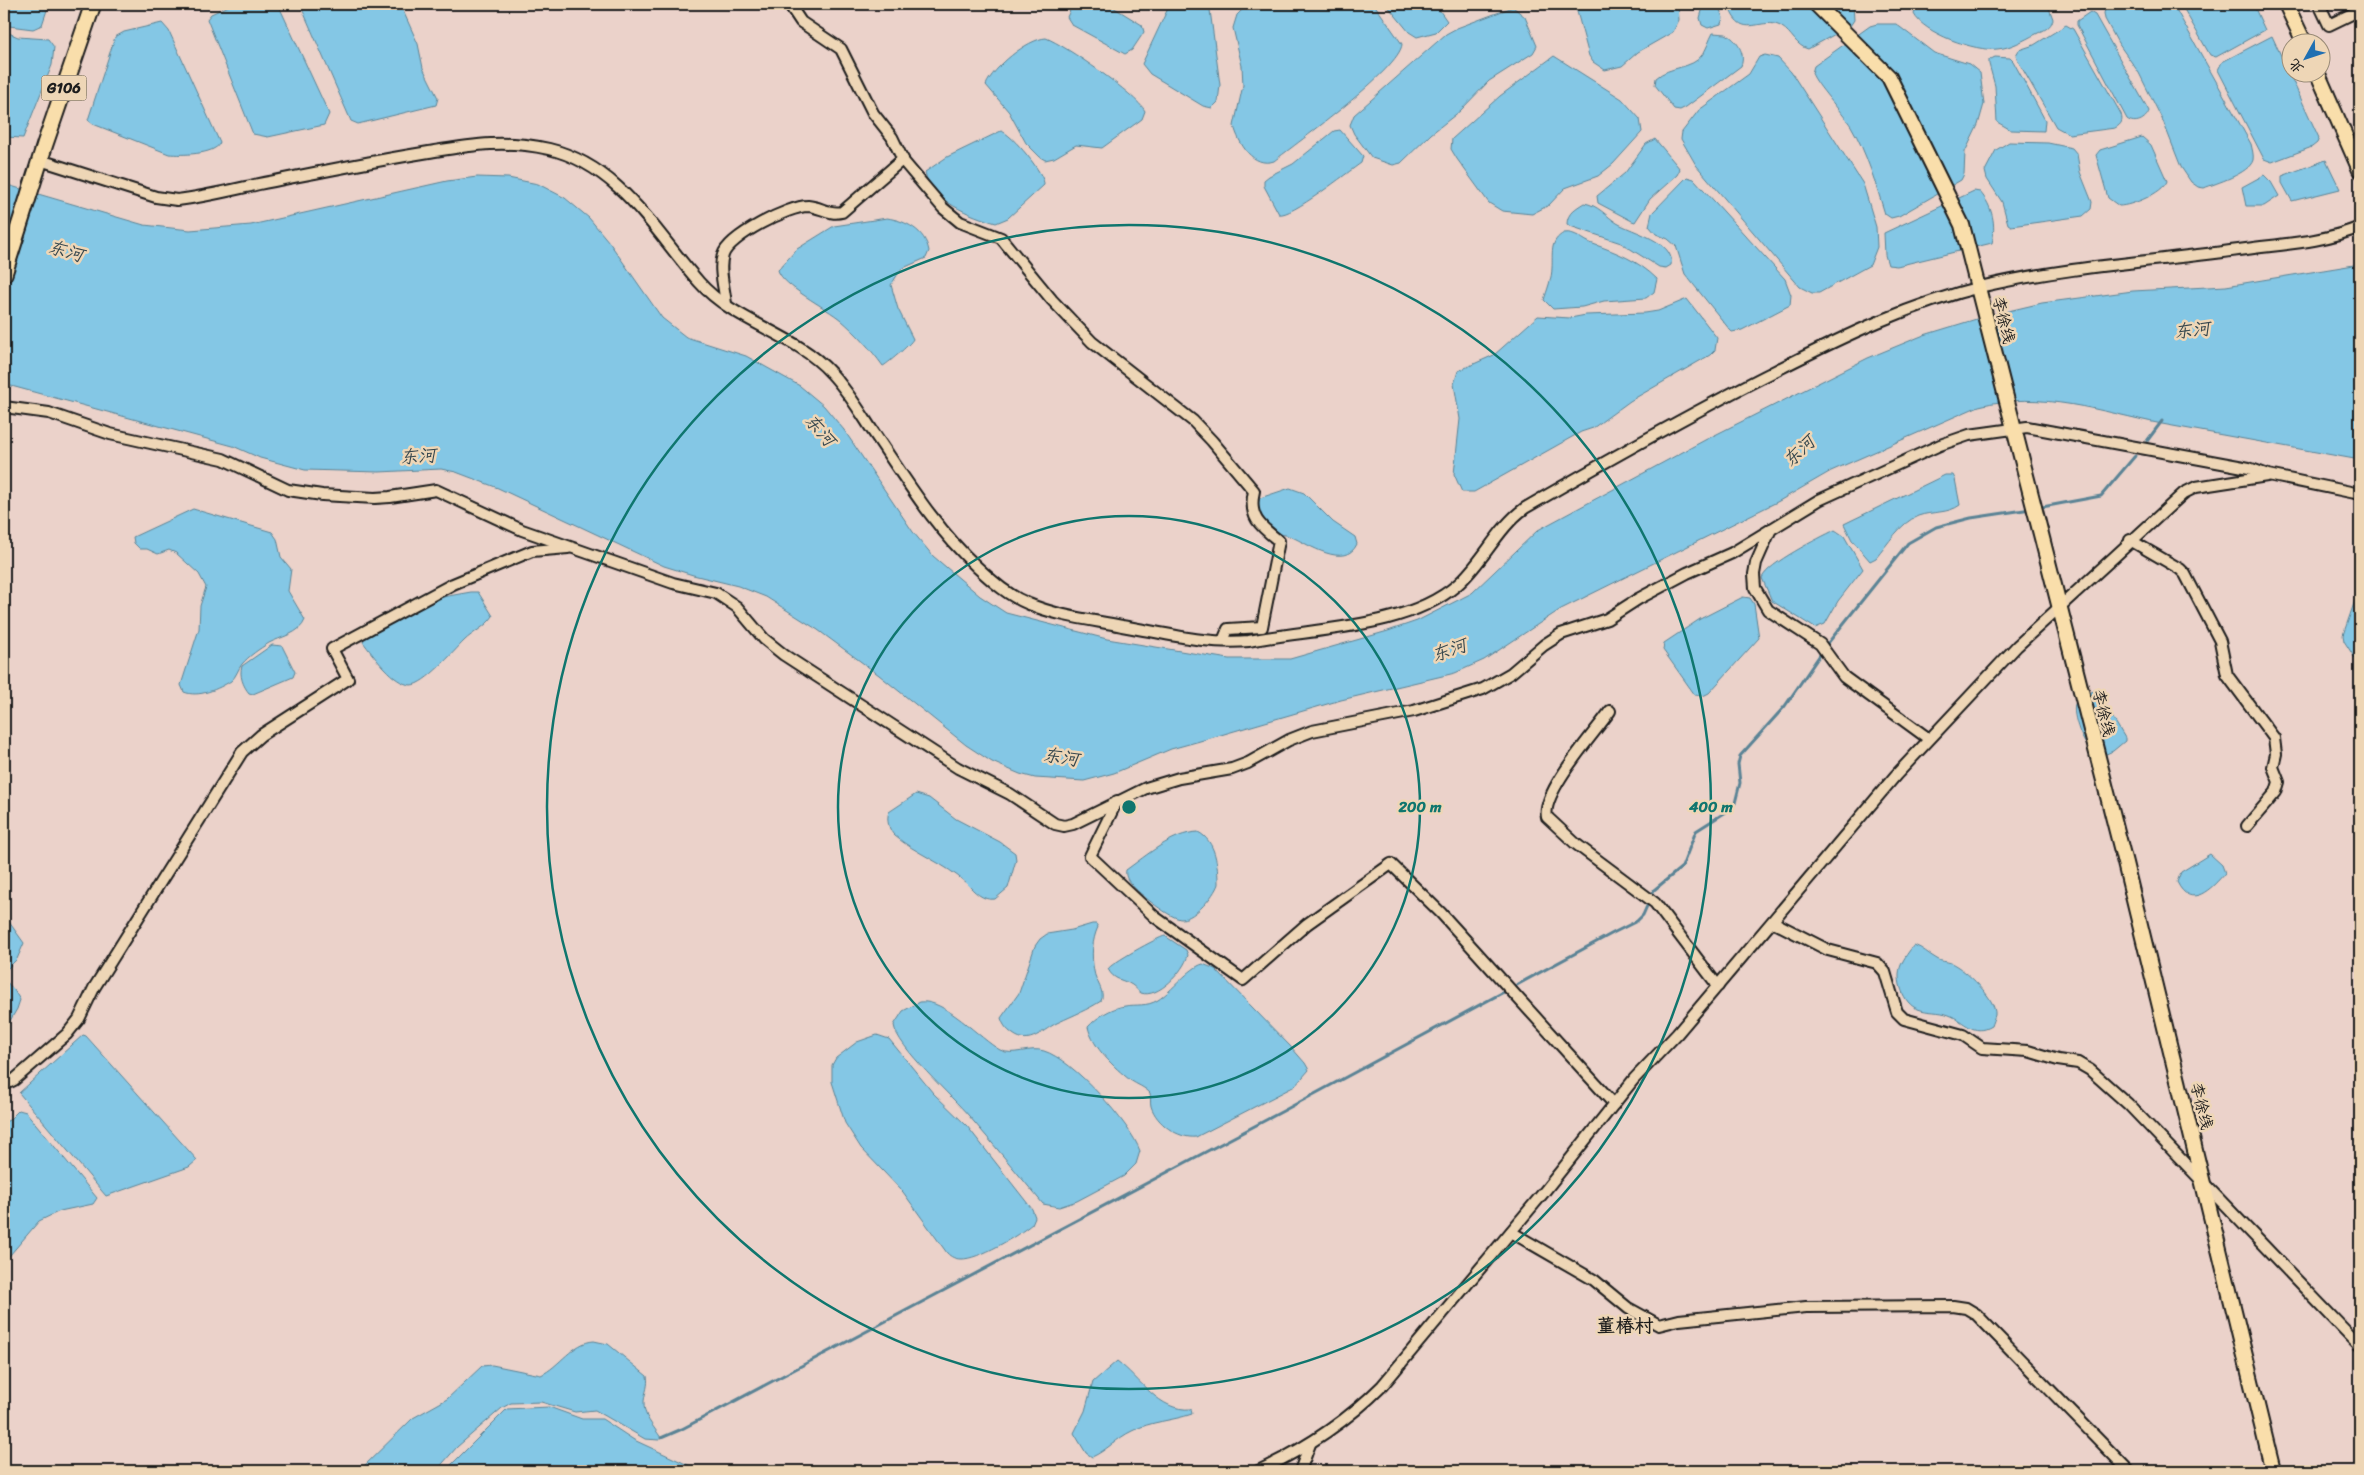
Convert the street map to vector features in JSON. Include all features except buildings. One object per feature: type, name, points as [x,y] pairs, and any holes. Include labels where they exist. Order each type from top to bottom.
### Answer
[{"type":"highway","name":"G106","points":[[4,274],[38,166],[93,4]]},
{"type":"main road","name":"李徐线","points":[[1816,4],[1889,77],[1962,225],[2125,863],[2273,1471]]},
{"type":"main road","points":[[2286,4],[2299,32]]},
{"type":"main road","points":[[2321,82],[2360,170]]},
{"type":"street","points":[[789,4],[801,22],[841,49],[872,113],[892,137],[903,159],[951,215],[960,222],[1001,238],[1052,300],[1092,342],[1193,421],[1212,440],[1254,491],[1252,501],[1253,514],[1261,526],[1279,541],[1274,570],[1262,627],[1228,629],[1223,641]]},
{"type":"street","points":[[2319,4],[2329,25],[2360,10]]},
{"type":"street","points":[[38,166],[156,197],[177,200],[399,156],[493,143],[528,144],[571,155],[610,181],[640,209],[704,287],[726,305],[804,351],[830,371],[855,404],[940,528],[972,562],[1007,592],[1027,604],[1053,612],[1168,634],[1223,641],[1249,641],[1384,619],[1425,607],[1466,577],[1508,524],[1525,508],[1718,400],[1847,335],[1896,313],[1956,294],[2006,282],[2100,267],[2307,241],[2360,227]]},
{"type":"street","points":[[726,305],[722,260],[725,250],[733,241],[774,216],[791,209],[808,206],[830,213],[842,212],[903,159]]},
{"type":"street","points":[[4,407],[49,413],[110,434],[223,459],[288,490],[322,495],[374,498],[436,490],[494,518],[572,548],[673,583],[716,593],[737,607],[764,639],[784,655],[930,752],[1010,794],[1055,824],[1069,825],[1117,801],[1162,782],[1240,766],[1289,740],[1312,731],[1414,711],[1483,689],[1511,673],[1555,637],[1607,619],[1638,599],[1732,553],[1819,500],[1940,445],[1969,435],[2000,429],[2027,427],[2249,468],[2268,475],[2360,494]]},
{"type":"street","points":[[1258,1471],[1310,1444],[1345,1420],[1382,1386],[1511,1232],[1634,1079],[1677,1034],[1773,922],[1858,818],[2017,646],[2178,497],[2196,486],[2268,475]]},
{"type":"street","points":[[1772,528],[1754,568],[1754,581],[1758,594],[1768,610],[1820,644],[1844,677],[1929,739]]},
{"type":"street","points":[[2130,540],[2158,555],[2185,574],[2220,641],[2227,675],[2274,738],[2276,754],[2273,767],[2278,778],[2278,787],[2276,792],[2247,826]]},
{"type":"street","points":[[4,1079],[10,1082],[14,1080],[61,1040],[79,1019],[94,988],[242,752],[261,735],[348,679],[332,649],[453,584],[532,552],[572,548]]},
{"type":"street","points":[[1610,711],[1571,762],[1550,797],[1546,813],[1552,824],[1661,909],[1718,986]]},
{"type":"street","points":[[1117,801],[1090,856],[1155,917],[1243,980],[1307,924],[1390,864],[1441,913],[1614,1104]]},
{"type":"street","points":[[1773,922],[1828,950],[1877,962],[1885,972],[1897,1012],[1904,1018],[1963,1035],[1982,1048],[2028,1051],[2058,1060],[2078,1063],[2090,1070],[2128,1104],[2360,1346]]},
{"type":"street","points":[[1511,1232],[1594,1280],[1628,1308],[1659,1325],[1679,1320],[1806,1307],[1953,1306],[1966,1308],[1976,1314],[2129,1471]]},
{"type":"street","points":[[1300,1471],[1310,1444]]},
{"type":"water","points":[[6,4],[49,4],[42,25],[33,29],[9,26],[4,14]]},
{"type":"water","points":[[233,4],[278,4],[329,114],[324,125],[268,137],[253,134],[207,19],[211,14]]},
{"type":"water","points":[[300,4],[400,4],[418,44],[423,68],[438,98],[436,105],[358,124],[351,121]]},
{"type":"water","points":[[1073,4],[1108,4],[1142,25],[1144,32],[1132,50],[1125,54],[1072,25],[1067,17]]},
{"type":"water","points":[[1170,4],[1205,4],[1210,10],[1220,85],[1218,102],[1212,108],[1203,106],[1150,74],[1142,64]]},
{"type":"water","points":[[1248,4],[1374,4],[1402,44],[1397,55],[1385,70],[1367,87],[1274,161],[1266,162],[1253,158],[1243,147],[1234,126],[1243,85],[1242,66],[1233,28],[1237,15]]},
{"type":"water","points":[[1386,4],[1435,4],[1447,21],[1436,32],[1417,37],[1409,32]]},
{"type":"water","points":[[1575,4],[1678,4],[1679,20],[1673,32],[1638,52],[1622,66],[1605,70],[1593,62],[1589,56]]},
{"type":"water","points":[[1704,4],[1718,4],[1723,18],[1721,24],[1708,28],[1702,25],[1700,18]]},
{"type":"water","points":[[1728,4],[1853,4],[1854,20],[1850,26],[1808,49],[1800,45],[1782,27],[1774,24],[1752,26],[1739,23],[1733,16]]},
{"type":"water","points":[[1918,4],[2043,4],[2049,8],[2053,19],[2051,25],[2047,28],[2017,43],[2007,47],[1988,49],[1951,40],[1928,28],[1914,14]]},
{"type":"water","points":[[2107,4],[2173,4],[2251,144],[2253,160],[2245,170],[2204,188],[2198,187],[2191,182],[2181,167],[2163,121],[2139,73],[2118,43],[2105,19],[2104,13]]},
{"type":"water","points":[[2181,4],[2253,4],[2265,30],[2216,57],[2210,55]]},
{"type":"water","points":[[1513,7],[1525,17],[1537,46],[1533,53],[1489,81],[1460,111],[1431,134],[1401,163],[1393,165],[1372,158],[1354,134],[1350,125],[1354,115],[1446,34]]},
{"type":"water","points":[[2090,12],[2095,15],[2149,111],[2140,121],[2133,122],[2127,119],[2077,25],[2077,21]]},
{"type":"water","points":[[162,23],[169,31],[220,143],[211,150],[197,153],[169,154],[93,124],[88,120],[115,37],[124,32]]},
{"type":"water","points":[[1896,24],[1934,53],[1969,64],[1980,73],[1984,104],[1978,125],[1965,152],[1964,174],[1961,180],[1899,216],[1891,218],[1885,214],[1871,169],[1857,136],[1812,73],[1814,66],[1870,26]]},
{"type":"water","points":[[2066,25],[2073,29],[2121,114],[2121,122],[2115,128],[2069,134],[2056,127],[2018,61],[2016,55],[2019,50],[2034,45]]},
{"type":"water","points":[[4,31],[18,37],[48,39],[54,47],[52,65],[23,138],[4,137]]},
{"type":"water","points":[[1713,33],[1726,34],[1737,43],[1742,56],[1741,66],[1686,107],[1680,110],[1674,109],[1655,85],[1656,78],[1667,71],[1698,60]]},
{"type":"water","points":[[2272,36],[2282,58],[2282,82],[2293,82],[2319,138],[2317,143],[2312,147],[2272,162],[2264,159],[2218,70],[2222,62]]},
{"type":"water","points":[[1046,38],[1084,60],[1129,94],[1145,111],[1142,119],[1102,148],[1076,145],[1054,158],[1045,160],[1040,157],[1026,143],[1009,112],[986,85],[996,71],[1012,55],[1030,43]]},
{"type":"water","points":[[1765,55],[1778,58],[1791,72],[1863,184],[1876,227],[1877,247],[1870,265],[1819,293],[1812,293],[1800,287],[1696,165],[1681,139],[1682,132],[1699,110],[1749,74],[1759,57]]},
{"type":"water","points":[[1554,56],[1622,99],[1640,119],[1642,132],[1613,164],[1598,176],[1565,188],[1549,205],[1532,214],[1502,211],[1489,203],[1457,159],[1451,149],[1452,139],[1500,96]]},
{"type":"water","points":[[1995,57],[2010,58],[2013,61],[2045,120],[2044,131],[2011,130],[1997,122],[1995,86],[1989,64],[1989,60]]},
{"type":"water","points":[[1340,130],[1363,156],[1361,163],[1295,209],[1279,214],[1264,186],[1264,180],[1293,164],[1334,131]]},
{"type":"water","points":[[1001,131],[1006,133],[1027,155],[1040,173],[1044,185],[1008,218],[996,223],[975,216],[943,199],[929,182],[925,172],[947,157]]},
{"type":"water","points":[[2142,137],[2151,145],[2167,181],[2160,190],[2146,198],[2119,206],[2108,198],[2096,155],[2100,150]]},
{"type":"water","points":[[1655,139],[1680,169],[1677,175],[1650,199],[1635,222],[1598,203],[1597,196],[1625,173],[1646,144]]},
{"type":"water","points":[[2009,142],[2048,143],[2072,148],[2077,154],[2080,172],[2092,202],[2091,209],[2083,216],[2011,226],[2008,224],[2002,202],[1987,179],[1985,171],[1996,150]]},
{"type":"water","points":[[2326,160],[2340,189],[2292,201],[2282,183],[2282,176]]},
{"type":"water","points":[[2264,175],[2271,182],[2279,196],[2264,206],[2246,206],[2242,187]]},
{"type":"water","name":"东河","points":[[477,177],[508,178],[538,184],[565,198],[589,218],[609,242],[662,318],[686,337],[746,356],[800,386],[824,406],[844,430],[913,532],[933,556],[980,596],[1006,613],[1107,639],[1229,659],[1290,659],[1417,621],[1472,593],[1538,530],[1705,440],[1868,358],[1924,335],[1983,317],[2042,303],[2133,291],[2226,286],[2360,264],[2360,460],[2162,424],[2071,404],[2025,400],[1979,406],[1831,471],[1779,501],[1561,609],[1484,660],[1455,673],[1341,700],[1171,749],[1114,773],[1084,781],[1035,778],[992,762],[966,745],[879,675],[818,630],[766,597],[738,586],[664,566],[498,488],[456,472],[441,469],[379,472],[305,470],[260,458],[233,446],[4,384],[4,184],[144,225],[190,230],[251,225],[447,181]]},
{"type":"water","points":[[1687,177],[1694,179],[1785,279],[1791,295],[1790,305],[1742,330],[1732,332],[1730,330],[1685,274],[1676,246],[1668,239],[1656,234],[1649,226],[1652,213]]},
{"type":"water","points":[[1974,191],[1980,192],[1991,210],[1994,230],[1992,243],[1897,266],[1888,265],[1885,255],[1884,233]]},
{"type":"water","points":[[1584,203],[1598,208],[1617,223],[1660,244],[1671,257],[1671,265],[1666,268],[1659,267],[1621,243],[1567,224],[1570,214]]},
{"type":"water","points":[[887,218],[901,221],[914,228],[923,237],[929,251],[926,258],[901,269],[891,285],[898,309],[913,339],[883,366],[847,325],[796,290],[781,276],[778,270],[797,249],[834,226]]},
{"type":"water","points":[[1564,233],[1576,235],[1589,243],[1610,250],[1643,267],[1657,279],[1654,292],[1646,298],[1604,301],[1582,307],[1553,309],[1544,300],[1551,276],[1554,244],[1559,236]]},
{"type":"water","points":[[1687,299],[1717,338],[1715,350],[1710,355],[1630,401],[1593,428],[1581,432],[1474,492],[1462,492],[1454,474],[1460,419],[1454,384],[1458,371],[1494,355],[1538,316],[1570,318],[1586,315],[1645,313],[1658,311]]},
{"type":"water","points":[[1945,475],[1953,475],[1955,479],[1960,505],[1950,510],[1923,514],[1912,519],[1900,529],[1876,558],[1870,561],[1852,540],[1844,524]]},
{"type":"water","points":[[1290,488],[1304,493],[1333,522],[1355,537],[1357,544],[1351,551],[1344,555],[1326,553],[1290,536],[1273,532],[1267,527],[1257,506],[1260,498]]},
{"type":"water","points":[[193,509],[272,532],[277,539],[281,557],[291,569],[288,591],[305,620],[299,629],[269,643],[251,655],[242,664],[231,681],[214,690],[190,694],[184,692],[181,685],[199,629],[200,606],[206,587],[199,574],[176,553],[169,550],[158,554],[147,549],[140,549],[134,543],[133,537]]},
{"type":"water","points":[[1835,530],[1844,536],[1863,569],[1838,601],[1825,624],[1815,628],[1772,601],[1762,578],[1766,572],[1784,558]]},
{"type":"water","points":[[2360,586],[2360,666],[2344,641],[2343,635]]},
{"type":"water","points":[[478,592],[493,616],[464,641],[431,674],[417,684],[411,685],[397,680],[384,668],[363,642],[364,638],[373,632],[437,598]]},
{"type":"water","points":[[1743,597],[1750,598],[1754,604],[1759,638],[1709,693],[1703,696],[1695,695],[1663,650],[1664,643],[1700,619]]},
{"type":"water","points":[[272,645],[282,646],[295,672],[293,677],[253,694],[249,693],[242,680],[242,666]]},
{"type":"water","points":[[2096,690],[2125,738],[2125,741],[2113,751],[2104,755],[2087,746],[2078,726],[2075,712],[2076,702]]},
{"type":"water","points":[[916,794],[929,798],[956,819],[1000,842],[1015,853],[1016,860],[1008,888],[995,899],[982,897],[958,876],[895,836],[889,825],[889,812]]},
{"type":"water","points":[[1198,832],[1209,841],[1215,855],[1218,884],[1198,911],[1187,918],[1177,918],[1155,905],[1135,888],[1127,879],[1126,870],[1169,841],[1188,833]]},
{"type":"water","points":[[2210,854],[2222,865],[2225,873],[2208,890],[2195,896],[2189,895],[2183,891],[2177,882],[2181,872]]},
{"type":"water","points":[[4,915],[24,943],[17,959],[4,972]]},
{"type":"water","points":[[1096,924],[1098,927],[1093,943],[1093,960],[1095,975],[1102,994],[1101,1001],[1053,1025],[1036,1036],[1025,1039],[1019,1038],[1007,1029],[1001,1018],[1019,993],[1035,946],[1047,934],[1072,930]]},
{"type":"water","points":[[1165,936],[1186,950],[1188,955],[1176,976],[1162,988],[1148,994],[1141,993],[1132,985],[1116,978],[1110,973],[1108,969],[1111,966]]},
{"type":"water","points":[[1914,945],[1939,960],[1957,966],[1979,985],[1994,1008],[1995,1015],[1991,1026],[1985,1029],[1974,1029],[1949,1015],[1918,1009],[1908,1002],[1904,997],[1900,984],[1899,971],[1908,952]]},
{"type":"water","points":[[1203,964],[1215,969],[1291,1047],[1309,1070],[1295,1086],[1196,1137],[1189,1137],[1175,1133],[1163,1124],[1151,1106],[1150,1093],[1130,1080],[1111,1063],[1099,1050],[1088,1027],[1100,1016],[1115,1009],[1158,1000],[1192,970]]},
{"type":"water","points":[[4,979],[20,1000],[4,1031]]},
{"type":"water","points":[[920,1002],[930,1002],[940,1006],[962,1020],[1000,1050],[1005,1052],[1044,1051],[1056,1056],[1070,1066],[1099,1094],[1125,1125],[1140,1151],[1136,1164],[1124,1176],[1077,1201],[1059,1207],[1043,1204],[969,1116],[904,1046],[894,1025],[903,1011]]},
{"type":"water","points":[[83,1035],[86,1036],[197,1160],[189,1167],[106,1196],[19,1093]]},
{"type":"water","points":[[877,1035],[889,1039],[933,1093],[967,1126],[1032,1209],[1035,1217],[1032,1224],[1008,1240],[977,1256],[959,1259],[953,1258],[947,1253],[903,1192],[861,1148],[845,1123],[832,1082],[832,1065],[836,1058],[857,1042]]},
{"type":"water","points":[[19,1110],[26,1112],[97,1198],[93,1204],[60,1211],[39,1221],[4,1262],[4,1120],[8,1121]]},
{"type":"water","points":[[594,1341],[608,1344],[647,1376],[648,1382],[644,1407],[649,1421],[661,1438],[659,1440],[645,1439],[595,1410],[575,1412],[541,1402],[511,1403],[502,1408],[457,1447],[436,1471],[359,1471],[413,1418],[447,1399],[482,1366],[492,1365],[541,1375],[579,1346],[586,1342]]},
{"type":"water","points":[[1117,1361],[1160,1400],[1169,1405],[1191,1409],[1192,1414],[1139,1428],[1092,1457],[1086,1453],[1074,1433],[1085,1411],[1093,1382]]},
{"type":"water","points":[[549,1407],[582,1419],[602,1419],[634,1440],[701,1471],[445,1471],[507,1409]]},
{"type":"waterway","points":[[2147,441],[2162,421]]},
{"type":"waterway","points":[[2037,508],[2101,496],[2135,456]]},
{"type":"waterway","points":[[661,1438],[682,1429],[1283,1111],[1637,921],[1643,915],[1654,890],[1682,867],[1696,831],[1726,812],[1735,803],[1740,783],[1738,764],[1740,756],[1785,706],[1828,643],[1908,543],[1936,527],[1971,518],[2031,509]]},
{"type":"district","name":"董椿村","points":[[1625,1325]]}]
